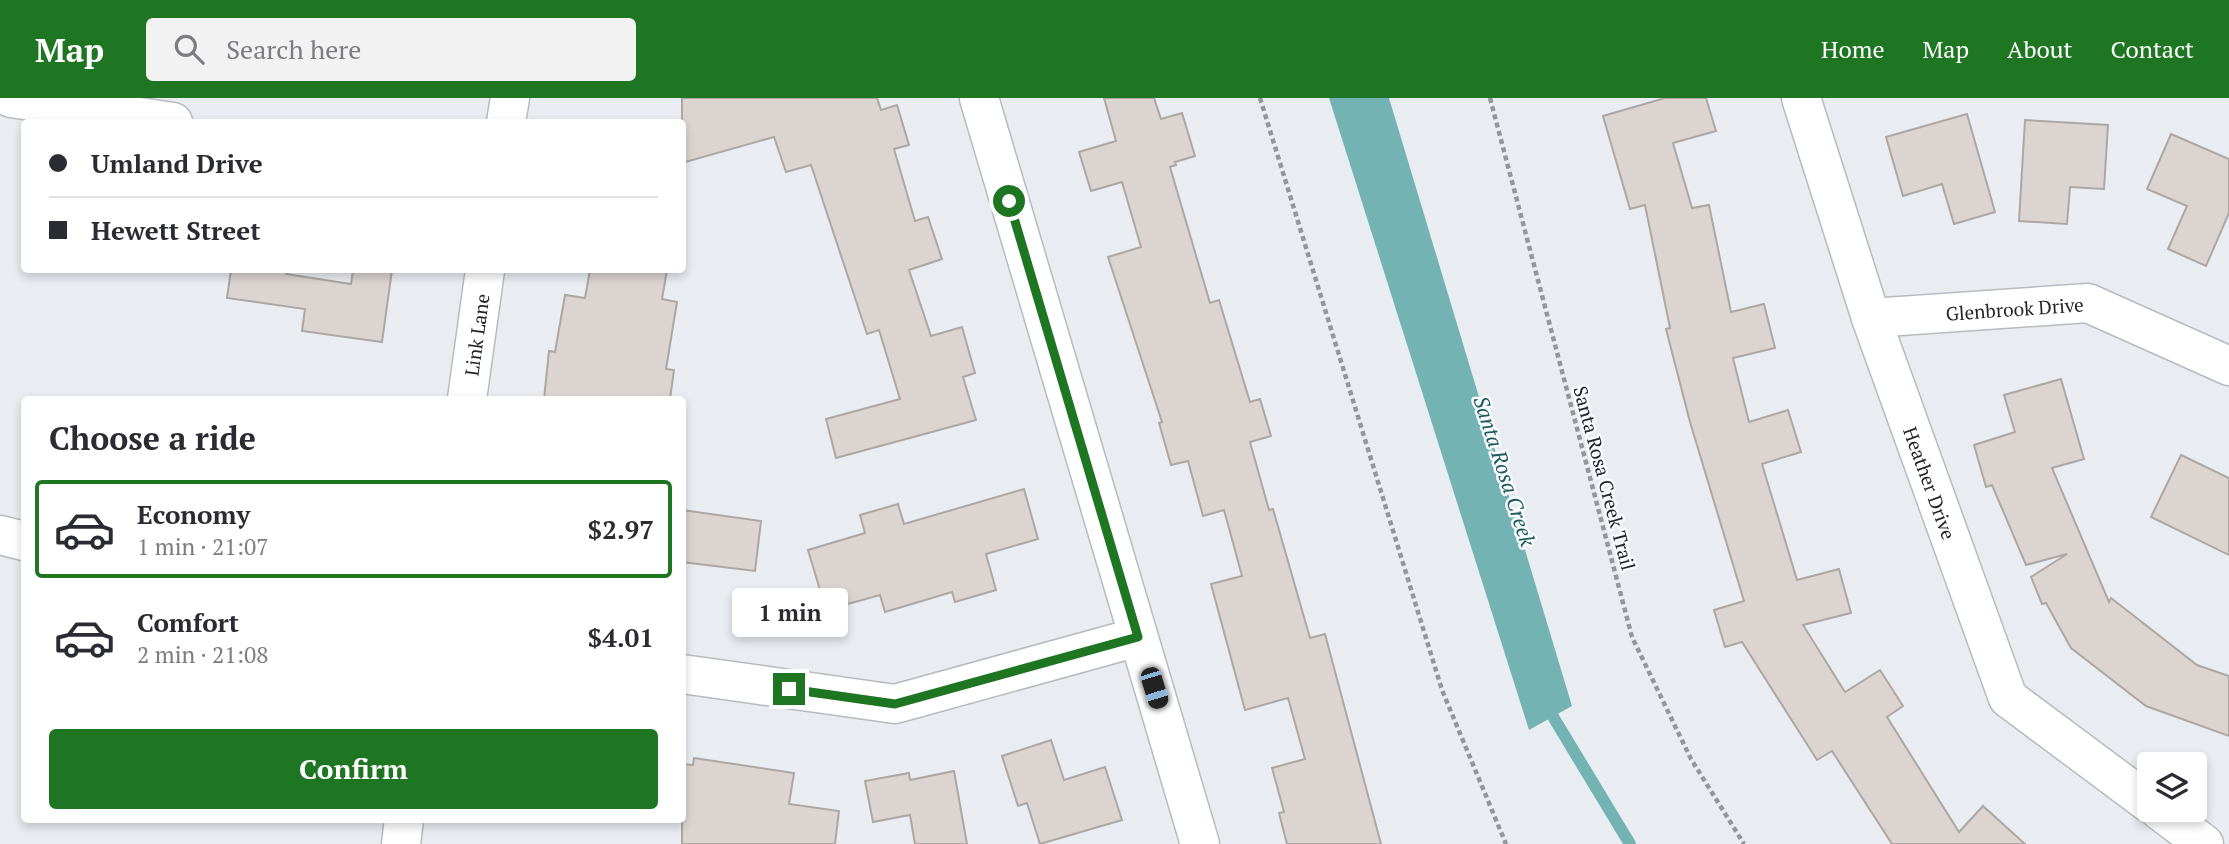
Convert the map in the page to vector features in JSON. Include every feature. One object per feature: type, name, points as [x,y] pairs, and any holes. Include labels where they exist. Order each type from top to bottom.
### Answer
[{"type":"street","points":[[11,98],[153,119]]},
{"type":"street","points":[[506,119],[510,98]]},
{"type":"street","points":[[979,98],[1200,844]]},
{"type":"street","name":"Heather Drive","points":[[1801,98],[1871,318],[2008,698],[2137,794]]},
{"type":"street","name":"Link Lane","points":[[467,396],[485,273]]},
{"type":"street","name":"Glenbrook Drive","points":[[1871,318],[2088,303],[2229,366]]},
{"type":"street","points":[[0,535],[21,540]]},
{"type":"street","points":[[686,675],[895,704],[1138,637]]},
{"type":"street","points":[[2175,822],[2204,844]]},
{"type":"street","points":[[401,844],[404,823]]},
{"type":"path","points":[[1260,98],[1442,690],[1506,844]]},
{"type":"path","name":"Santa Rosa Creek Trail","points":[[1490,98],[1632,637],[1691,759],[1744,844]]},
{"type":"water","points":[[1329,98],[1389,98],[1572,706],[1529,730]]},
{"type":"building","points":[[682,98],[877,98],[881,110],[897,105],[909,145],[894,149],[915,221],[928,217],[942,259],[909,270],[931,336],[962,327],[975,373],[963,377],[976,420],[836,458],[826,419],[900,399],[879,330],[867,334],[811,165],[786,172],[774,137],[686,162],[686,119],[682,119]]},
{"type":"building","points":[[1104,98],[1154,98],[1161,119],[1182,113],[1195,156],[1175,162],[1176,165],[1170,167],[1210,303],[1219,300],[1250,402],[1260,399],[1271,436],[1250,442],[1269,510],[1273,509],[1310,638],[1325,634],[1381,844],[1287,844],[1279,813],[1284,812],[1272,768],[1305,759],[1288,698],[1245,710],[1211,584],[1242,576],[1224,510],[1203,516],[1188,461],[1171,465],[1159,423],[1162,422],[1108,257],[1141,247],[1122,182],[1091,191],[1079,152],[1116,141]]},
{"type":"building","points":[[1665,98],[1706,98],[1716,131],[1673,143],[1692,208],[1709,205],[1731,312],[1764,304],[1775,348],[1733,358],[1749,422],[1788,410],[1801,452],[1762,464],[1797,580],[1839,569],[1851,613],[1803,625],[1845,692],[1880,670],[1903,706],[1887,717],[1959,832],[1983,806],[2025,844],[1892,844],[1832,751],[1817,760],[1742,642],[1725,647],[1714,610],[1744,601],[1690,422],[1666,329],[1670,328],[1645,205],[1630,209],[1603,116]]},
{"type":"building","points":[[1967,114],[1995,212],[1954,224],[1942,184],[1903,196],[1886,137]]},
{"type":"building","points":[[2025,120],[2108,125],[2104,189],[2070,187],[2067,224],[2019,221]]},
{"type":"building","points":[[2171,134],[2229,159],[2229,213],[2206,266],[2168,249],[2187,206],[2147,189]]},
{"type":"building","points":[[231,273],[286,273],[351,284],[353,273],[392,273],[382,342],[302,331],[305,309],[227,298]]},
{"type":"building","points":[[589,273],[666,273],[662,299],[677,302],[666,369],[674,370],[670,396],[544,396],[549,351],[555,352],[565,295],[585,298]]},
{"type":"building","points":[[2061,379],[2084,459],[2052,468],[2109,602],[2111,598],[2197,665],[2229,676],[2229,736],[2146,706],[2071,648],[2046,603],[2042,604],[2031,577],[2067,554],[2026,565],[1992,485],[1986,487],[1974,445],[2015,432],[2004,395]]},
{"type":"building","points":[[2181,455],[2229,478],[2229,555],[2151,517]]},
{"type":"building","points":[[1024,489],[1038,539],[986,554],[996,590],[955,602],[952,592],[885,612],[880,595],[826,610],[808,550],[865,533],[860,515],[898,504],[904,524]]},
{"type":"building","points":[[686,511],[761,521],[755,571],[686,562]]},
{"type":"building","points":[[1051,740],[1064,780],[1105,767],[1122,820],[1040,844],[1027,803],[1018,806],[1002,756]]},
{"type":"building","points":[[694,758],[794,773],[789,804],[839,811],[835,844],[682,844],[682,823],[686,823],[686,764],[693,765]]},
{"type":"building","points":[[954,771],[967,844],[915,844],[910,815],[873,822],[865,781],[909,773],[910,780]]},
{"type":"waterway","name":"Santa Rosa Creek","points":[[1548,701],[1552,715],[1630,844]]},
{"type":"route","points":[[789,689],[895,704],[1138,637],[1009,201]]}]
